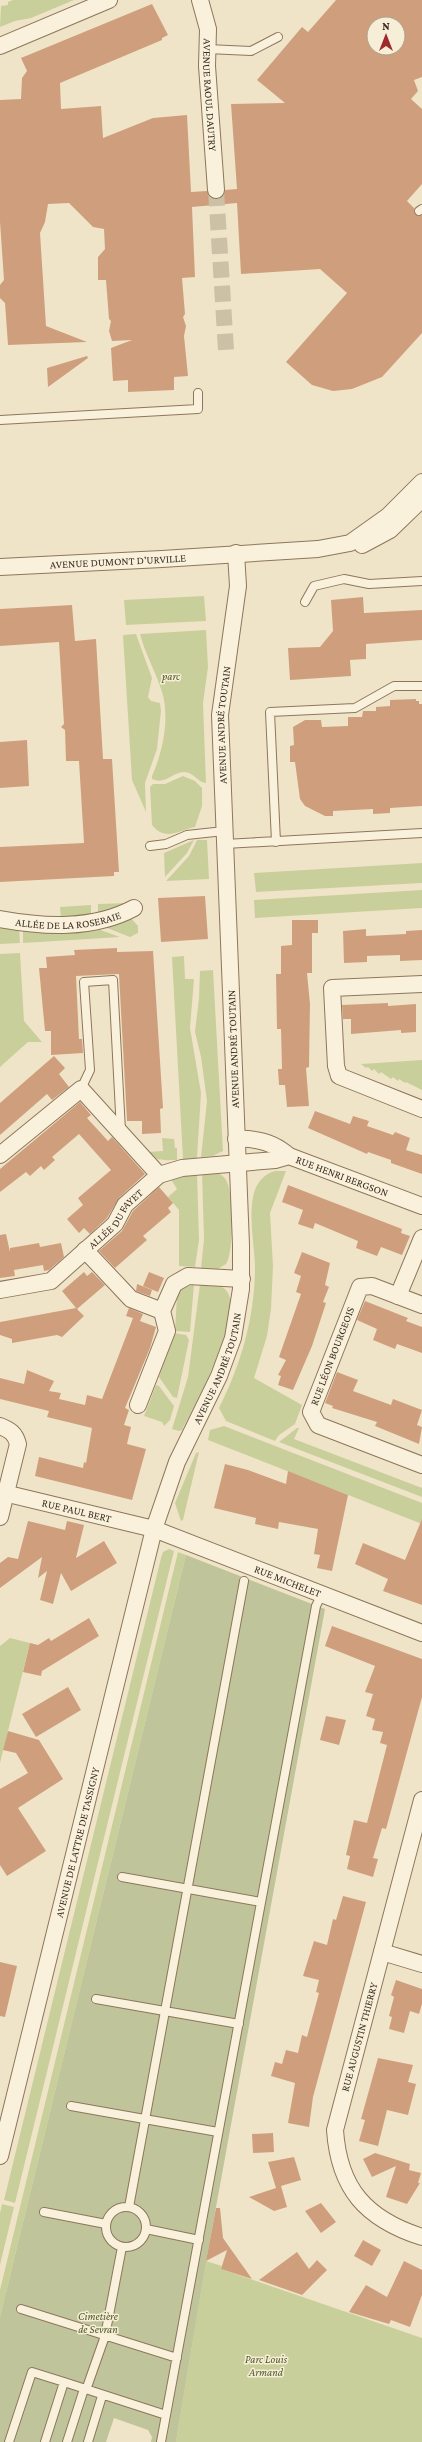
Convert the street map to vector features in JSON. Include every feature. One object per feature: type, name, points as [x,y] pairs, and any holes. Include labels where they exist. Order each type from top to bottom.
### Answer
[{"type":"street","points":[[0,46],[110,0]]},
{"type":"street","name":"AVENUE RAOUL DAUTRY","points":[[200,0],[208,29],[207,49],[216,190]]},
{"type":"street","name":"AVENUE DUMONT D'URVILLE","points":[[0,567],[318,549],[350,543],[388,516],[422,482]]},
{"type":"street","points":[[282,551],[300,557],[319,558],[345,554],[390,530],[422,499]]},
{"type":"street","name":"AVENUE ANDRÉ TOUTAIN","points":[[154,1529],[178,1462],[227,1357],[238,1319],[242,1279],[220,715],[238,586],[236,553]]},
{"type":"street","name":"ALLÉE DE LA ROSERAIE","points":[[0,919],[44,925],[94,923],[109,919],[134,908]]},
{"type":"street","points":[[422,984],[332,988],[336,1066],[339,1076],[422,1109]]},
{"type":"street","points":[[0,1155],[81,1088],[159,1175]]},
{"type":"street","points":[[236,1140],[255,1138],[281,1148],[289,1156]]},
{"type":"street","name":"RUE HENRI BERGSON","points":[[237,1162],[275,1160],[289,1156],[422,1206]]},
{"type":"street","name":"ALLÉE DU FAYET","points":[[0,1290],[52,1281],[115,1224],[125,1205],[159,1175],[182,1168],[237,1162]]},
{"type":"street","points":[[398,1296],[422,1238]]},
{"type":"street","points":[[85,1250],[131,1298],[162,1311]]},
{"type":"street","points":[[138,1405],[167,1331],[162,1311],[170,1291],[180,1279],[197,1276],[242,1279]]},
{"type":"street","name":"RUE LÉON BOURGEOIS","points":[[422,1305],[372,1286],[360,1287],[311,1412],[318,1425],[422,1465]]},
{"type":"street","points":[[0,1426],[11,1430],[16,1436],[18,1444],[3,1492],[0,1517]]},
{"type":"street","name":"RUE PAUL BERT","points":[[3,1492],[154,1529]]},
{"type":"street","name":"RUE MICHELET","points":[[154,1529],[422,1633]]},
{"type":"street","name":"AVENUE DE LATTRE DE TASSIGNY","points":[[0,2156],[154,1529]]},
{"type":"street","name":"RUE AUGUSTIN THIERRY","points":[[422,1800],[337,2116],[336,2146],[344,2177],[352,2191],[363,2204],[392,2226],[422,2237]]},
{"type":"street","points":[[382,1952],[422,1964]]},
{"type":"lane","points":[[207,49],[251,52],[278,37]]},
{"type":"lane","points":[[0,420],[198,409],[198,393]]},
{"type":"lane","points":[[305,602],[314,586],[344,579],[369,584],[422,581]]},
{"type":"lane","points":[[276,842],[270,712],[356,708],[394,686],[422,686]]},
{"type":"lane","points":[[150,846],[166,844],[187,835],[276,842],[422,833]]},
{"type":"lane","points":[[81,1088],[90,1070],[84,982],[113,980],[121,1133]]},
{"type":"lane","points":[[129,2207],[244,1581]]},
{"type":"lane","points":[[161,2442],[316,1606],[322,1594]]},
{"type":"lane","points":[[122,1878],[261,1902]]},
{"type":"lane","points":[[96,1999],[239,2024]]},
{"type":"lane","points":[[71,2106],[218,2132]]},
{"type":"lane","points":[[123,2207],[129,2207],[135,2209],[144,2217],[146,2229],[141,2241],[135,2245],[122,2247],[111,2241],[107,2236],[106,2224],[112,2212],[123,2207]]},
{"type":"lane","points":[[44,2212],[106,2224]]},
{"type":"lane","points":[[146,2229],[198,2240]]},
{"type":"lane","points":[[67,2442],[105,2336],[122,2247]]},
{"type":"lane","points":[[21,2309],[176,2358]]},
{"type":"lane","points":[[9,2442],[32,2372],[102,2396],[166,2415]]},
{"type":"lane","points":[[45,2442],[64,2382]]},
{"type":"lane","points":[[88,2442],[102,2396]]},
{"type":"green space","points":[[13,0],[74,0],[31,18],[15,21],[0,27],[1,6],[8,5],[8,2]]},
{"type":"green space","points":[[204,596],[206,621],[126,625],[124,600]]},
{"type":"green space","name":"parc","points":[[206,630],[208,667],[203,703],[206,783],[203,783],[187,772],[175,774],[161,781],[152,779],[162,745],[165,713],[162,692],[140,634]]},
{"type":"green space","points":[[136,634],[152,678],[148,697],[151,701],[160,703],[161,711],[157,749],[145,783],[146,812],[132,780],[123,635]]},
{"type":"green space","points":[[183,776],[195,781],[202,788],[202,806],[195,827],[173,834],[162,833],[152,825],[150,787],[153,784],[165,784]]},
{"type":"green space","points":[[194,840],[187,853],[165,877],[164,853]]},
{"type":"green space","points":[[197,840],[207,840],[209,879],[166,881],[189,856]]},
{"type":"green space","points":[[422,863],[422,883],[256,892],[254,873]]},
{"type":"green space","points":[[422,890],[422,908],[255,918],[254,900]]},
{"type":"green space","points":[[128,903],[98,916],[98,904]]},
{"type":"green space","points":[[91,905],[91,918],[61,919],[60,907]]},
{"type":"green space","points":[[128,915],[138,926],[138,933],[130,937],[102,926]]},
{"type":"green space","points":[[0,924],[19,927],[20,943],[0,944]]},
{"type":"green space","points":[[23,928],[95,928],[120,937],[23,943]]},
{"type":"green space","points":[[20,953],[24,1021],[42,1042],[28,1042],[0,1067],[0,954]]},
{"type":"green space","points":[[184,956],[185,979],[194,979],[190,1028],[201,1093],[197,1158],[183,1159],[172,957]]},
{"type":"green space","points":[[213,970],[223,1151],[213,1156],[201,1157],[207,1101],[201,1057],[195,1032],[199,998],[200,971]]},
{"type":"green space","points":[[422,1060],[422,1090],[399,1079],[398,1081],[393,1077],[391,1079],[381,1072],[379,1074],[374,1069],[372,1071],[368,1067],[366,1068],[361,1064]]},
{"type":"green space","points":[[162,1138],[174,1139],[175,1148],[177,1148],[177,1160],[157,1159],[148,1152],[163,1151]]},
{"type":"green space","points":[[275,1171],[286,1171],[270,1213],[273,1266],[271,1309],[267,1336],[254,1378],[302,1405],[295,1424],[279,1435],[275,1441],[226,1421],[219,1408],[234,1373],[250,1321],[253,1302],[255,1265],[251,1214],[254,1193],[263,1177]]},
{"type":"green space","points":[[215,1172],[222,1176],[227,1182],[232,1224],[229,1258],[226,1264],[218,1269],[201,1268],[204,1239],[202,1173]]},
{"type":"green space","points":[[197,1173],[199,1240],[195,1267],[179,1266],[179,1210],[168,1197],[177,1189],[170,1178]]},
{"type":"green space","points":[[194,1284],[190,1332],[175,1331],[177,1295],[182,1289]]},
{"type":"green space","points":[[200,1284],[217,1285],[226,1290],[230,1301],[229,1318],[216,1360],[197,1402],[182,1430],[179,1431],[172,1429],[188,1377]]},
{"type":"green space","points":[[172,1334],[186,1335],[189,1340],[177,1398],[173,1397],[159,1377]]},
{"type":"green space","points":[[156,1385],[159,1386],[174,1406],[170,1420],[164,1426],[162,1422],[144,1416]]},
{"type":"green space","points":[[224,1426],[422,1503],[422,1524],[208,1440],[210,1430]]},
{"type":"green space","points":[[299,1428],[294,1439],[422,1488],[422,1497],[279,1442]]},
{"type":"green space","points":[[199,1452],[183,1520],[181,1521],[175,1503],[196,1453]]},
{"type":"green space","points":[[169,1549],[174,1551],[15,2203],[4,2200],[161,1558],[163,1552]]},
{"type":"green space","points":[[178,1552],[186,1555],[0,2317],[0,2290]]},
{"type":"green space","name":"Cimetière de Sevran","points":[[186,1555],[325,1609],[206,2262],[176,2442],[151,2442],[152,2437],[148,2430],[114,2418],[106,2442],[0,2442],[0,2317]]},
{"type":"green space","points":[[10,1638],[30,1643],[0,1763],[0,1646]]},
{"type":"green space","points":[[2,2204],[14,2207],[0,2265],[0,2213]]},
{"type":"green space","name":"Parc Louis Armand","points":[[206,2261],[222,2266],[221,2269],[422,2338],[422,2442],[176,2442]]},
{"type":"building","points":[[336,0],[422,0],[422,77],[414,80],[418,91],[411,99],[422,109],[422,184],[407,201],[414,208],[415,214],[422,216],[422,333],[382,377],[352,389],[333,391],[312,385],[286,362],[347,293],[320,269],[241,274],[237,203],[192,207],[195,277],[182,278],[185,314],[183,317],[186,326],[184,336],[188,376],[174,377],[174,390],[128,392],[128,380],[113,381],[111,348],[132,340],[112,341],[109,331],[111,321],[109,319],[106,280],[98,280],[98,257],[105,249],[104,229],[93,227],[69,203],[48,204],[45,222],[40,233],[46,326],[87,342],[8,345],[5,303],[0,298],[0,285],[4,280],[0,222],[0,100],[21,99],[22,78],[27,71],[21,58],[152,4],[168,35],[162,38],[162,40],[60,83],[61,109],[101,106],[103,138],[153,118],[187,115],[191,192],[207,191],[212,198],[217,199],[224,194],[225,190],[237,189],[231,104],[285,103],[257,80],[302,27],[308,32]]},
{"type":"building","points":[[87,356],[88,358],[48,387],[47,368]]},
{"type":"building","points":[[363,597],[364,613],[422,610],[422,640],[366,644],[366,659],[350,660],[351,676],[290,680],[288,648],[320,647],[333,631],[331,600]]},
{"type":"building","points":[[72,605],[75,641],[96,639],[103,759],[112,759],[119,872],[114,872],[114,876],[0,882],[0,847],[84,843],[79,761],[66,761],[65,730],[61,727],[64,724],[59,642],[0,646],[0,609]]},
{"type":"building","points":[[416,699],[416,701],[419,701],[419,704],[422,704],[422,806],[390,808],[390,813],[373,814],[373,809],[333,811],[333,816],[325,816],[305,806],[300,799],[295,762],[290,762],[290,746],[294,745],[293,727],[305,720],[321,720],[322,727],[348,726],[348,717],[362,717],[363,711],[376,711],[376,707],[390,706],[390,700]]},
{"type":"building","points":[[27,740],[29,786],[0,788],[0,742]]},
{"type":"building","points":[[205,896],[208,939],[161,942],[158,898]]},
{"type":"building","points":[[292,920],[318,920],[318,933],[312,933],[312,973],[307,973],[310,1004],[309,1067],[306,1068],[309,1106],[287,1107],[285,1085],[279,1085],[278,1069],[282,1069],[281,1029],[277,1029],[276,974],[281,974],[281,946],[292,945]]},
{"type":"building","points":[[366,929],[366,936],[406,934],[406,931],[422,930],[422,960],[400,961],[400,955],[367,956],[367,962],[344,963],[343,931]]},
{"type":"building","points":[[117,948],[117,952],[153,951],[163,1108],[160,1109],[161,1133],[142,1134],[142,1121],[127,1121],[119,974],[76,976],[79,1039],[82,1039],[83,1053],[51,1055],[51,1031],[45,1031],[39,968],[47,968],[46,957],[75,955],[74,950]]},
{"type":"building","points":[[388,1003],[388,1006],[416,1004],[416,1032],[401,1033],[401,1030],[351,1034],[351,1019],[343,1019],[342,1005]]},
{"type":"building","points":[[54,1056],[65,1068],[59,1074],[69,1087],[52,1100],[47,1094],[0,1135],[0,1103]]},
{"type":"building","points":[[80,1102],[91,1115],[87,1118],[108,1141],[112,1137],[145,1174],[119,1198],[107,1218],[90,1234],[84,1228],[79,1233],[67,1219],[83,1205],[78,1198],[111,1170],[79,1134],[52,1157],[55,1160],[44,1170],[41,1166],[30,1176],[26,1172],[0,1192],[0,1169]]},
{"type":"building","points":[[315,1111],[350,1124],[353,1116],[369,1121],[367,1126],[393,1135],[395,1132],[410,1138],[406,1150],[422,1155],[422,1174],[391,1163],[391,1160],[368,1152],[367,1154],[308,1128]]},
{"type":"building","points":[[288,1185],[402,1229],[401,1233],[410,1236],[402,1255],[381,1247],[377,1256],[356,1248],[358,1241],[315,1223],[313,1229],[298,1224],[303,1210],[282,1202]]},
{"type":"building","points":[[159,1187],[173,1203],[168,1208],[171,1212],[143,1236],[147,1240],[115,1268],[99,1251],[122,1231],[133,1211]]},
{"type":"building","points":[[6,1234],[10,1252],[10,1248],[39,1243],[40,1247],[61,1243],[64,1257],[49,1270],[44,1271],[43,1265],[14,1270],[15,1276],[0,1278],[0,1235]]},
{"type":"building","points":[[302,1252],[330,1263],[325,1285],[329,1287],[323,1302],[326,1303],[312,1346],[293,1390],[278,1385],[281,1376],[278,1375],[286,1360],[279,1357],[301,1294],[296,1292],[301,1276],[294,1273]]},
{"type":"building","points":[[84,1272],[87,1276],[92,1272],[105,1285],[77,1309],[84,1316],[62,1337],[57,1335],[12,1343],[12,1339],[0,1335],[0,1322],[76,1308],[62,1291]]},
{"type":"building","points":[[149,1272],[164,1278],[158,1292],[143,1286]]},
{"type":"building","points":[[137,1284],[152,1290],[150,1296],[136,1291]]},
{"type":"building","points":[[365,1301],[408,1318],[406,1321],[422,1327],[422,1353],[397,1344],[395,1349],[373,1340],[377,1329],[357,1320]]},
{"type":"building","points":[[129,1308],[143,1314],[140,1321],[156,1327],[150,1348],[125,1408],[129,1410],[124,1425],[131,1427],[127,1444],[146,1449],[132,1500],[35,1476],[39,1457],[83,1468],[84,1462],[86,1463],[92,1428],[47,1417],[49,1411],[0,1399],[0,1378],[24,1384],[27,1370],[54,1381],[49,1391],[61,1393],[59,1399],[85,1405],[87,1395],[102,1399],[133,1318],[126,1316]]},
{"type":"building","points":[[337,1372],[358,1380],[353,1391],[391,1405],[393,1399],[422,1410],[417,1425],[422,1427],[419,1444],[375,1426],[377,1422],[332,1408],[333,1406],[325,1403]]},
{"type":"building","points":[[225,1464],[248,1470],[286,1484],[288,1471],[348,1495],[332,1571],[317,1568],[320,1555],[314,1554],[318,1529],[279,1522],[278,1529],[255,1524],[256,1518],[214,1508]]},
{"type":"building","points":[[422,1519],[422,1605],[383,1591],[388,1579],[355,1564],[363,1543],[405,1560]]},
{"type":"building","points":[[28,1521],[65,1530],[67,1521],[84,1525],[76,1558],[104,1541],[117,1563],[71,1591],[61,1573],[53,1604],[40,1600],[47,1571],[38,1578],[42,1557],[0,1588],[0,1563],[8,1557],[18,1559]]},
{"type":"building","points":[[89,1618],[99,1636],[42,1671],[41,1676],[23,1672],[30,1643],[38,1645],[49,1638],[51,1641]]},
{"type":"building","points":[[332,1626],[422,1659],[422,1697],[386,1829],[382,1828],[373,1858],[378,1859],[373,1877],[347,1869],[350,1856],[346,1855],[354,1820],[367,1823],[387,1745],[380,1743],[383,1732],[372,1730],[375,1719],[366,1716],[373,1694],[365,1692],[375,1666],[325,1646]]},
{"type":"building","points":[[68,1687],[81,1710],[36,1737],[22,1714]]},
{"type":"building","points":[[326,1716],[346,1720],[339,1745],[320,1740]]},
{"type":"building","points":[[8,1731],[39,1740],[63,1779],[18,1808],[46,1851],[7,1876],[0,1865],[0,1789],[28,1773],[16,1753],[3,1750]]},
{"type":"building","points":[[343,1896],[366,1902],[313,2097],[309,2127],[288,2123],[295,2083],[271,2076],[275,2062],[282,2064],[286,2050],[298,2053],[302,2035],[307,2037],[319,1993],[316,1992],[319,1980],[303,1976],[314,1941],[327,1945],[333,1919],[336,1920]]},
{"type":"building","points":[[0,1962],[17,1966],[5,2017],[0,2016]]},
{"type":"building","points":[[396,1980],[422,1989],[422,2004],[419,2014],[410,2011],[404,2033],[389,2029],[392,2017],[389,2016],[394,1997],[391,1995]]},
{"type":"building","points":[[378,2058],[413,2065],[408,2082],[416,2084],[408,2115],[387,2110],[378,2146],[359,2141],[365,2120],[361,2119]]},
{"type":"building","points":[[273,2133],[274,2152],[253,2153],[252,2134]]},
{"type":"building","points":[[375,2153],[410,2164],[409,2170],[421,2173],[418,2183],[420,2183],[407,2204],[386,2197],[396,2166],[372,2177],[363,2159]]},
{"type":"building","points":[[294,2157],[301,2180],[281,2186],[287,2207],[274,2211],[249,2197],[276,2188],[268,2162]]},
{"type":"building","points":[[321,2203],[336,2222],[321,2233],[305,2211]]},
{"type":"building","points":[[216,2208],[220,2208],[223,2238],[252,2279],[221,2269],[227,2250],[206,2261]]},
{"type":"building","points":[[363,2240],[381,2250],[372,2266],[354,2256]]},
{"type":"building","points":[[297,2252],[309,2269],[317,2260],[327,2270],[302,2295],[259,2280]]},
{"type":"building","points":[[404,2261],[422,2270],[422,2295],[410,2327],[391,2320],[389,2324],[349,2312],[366,2285],[387,2297]]},
{"type":"tunnel","points":[[216,190],[226,350]]}]
